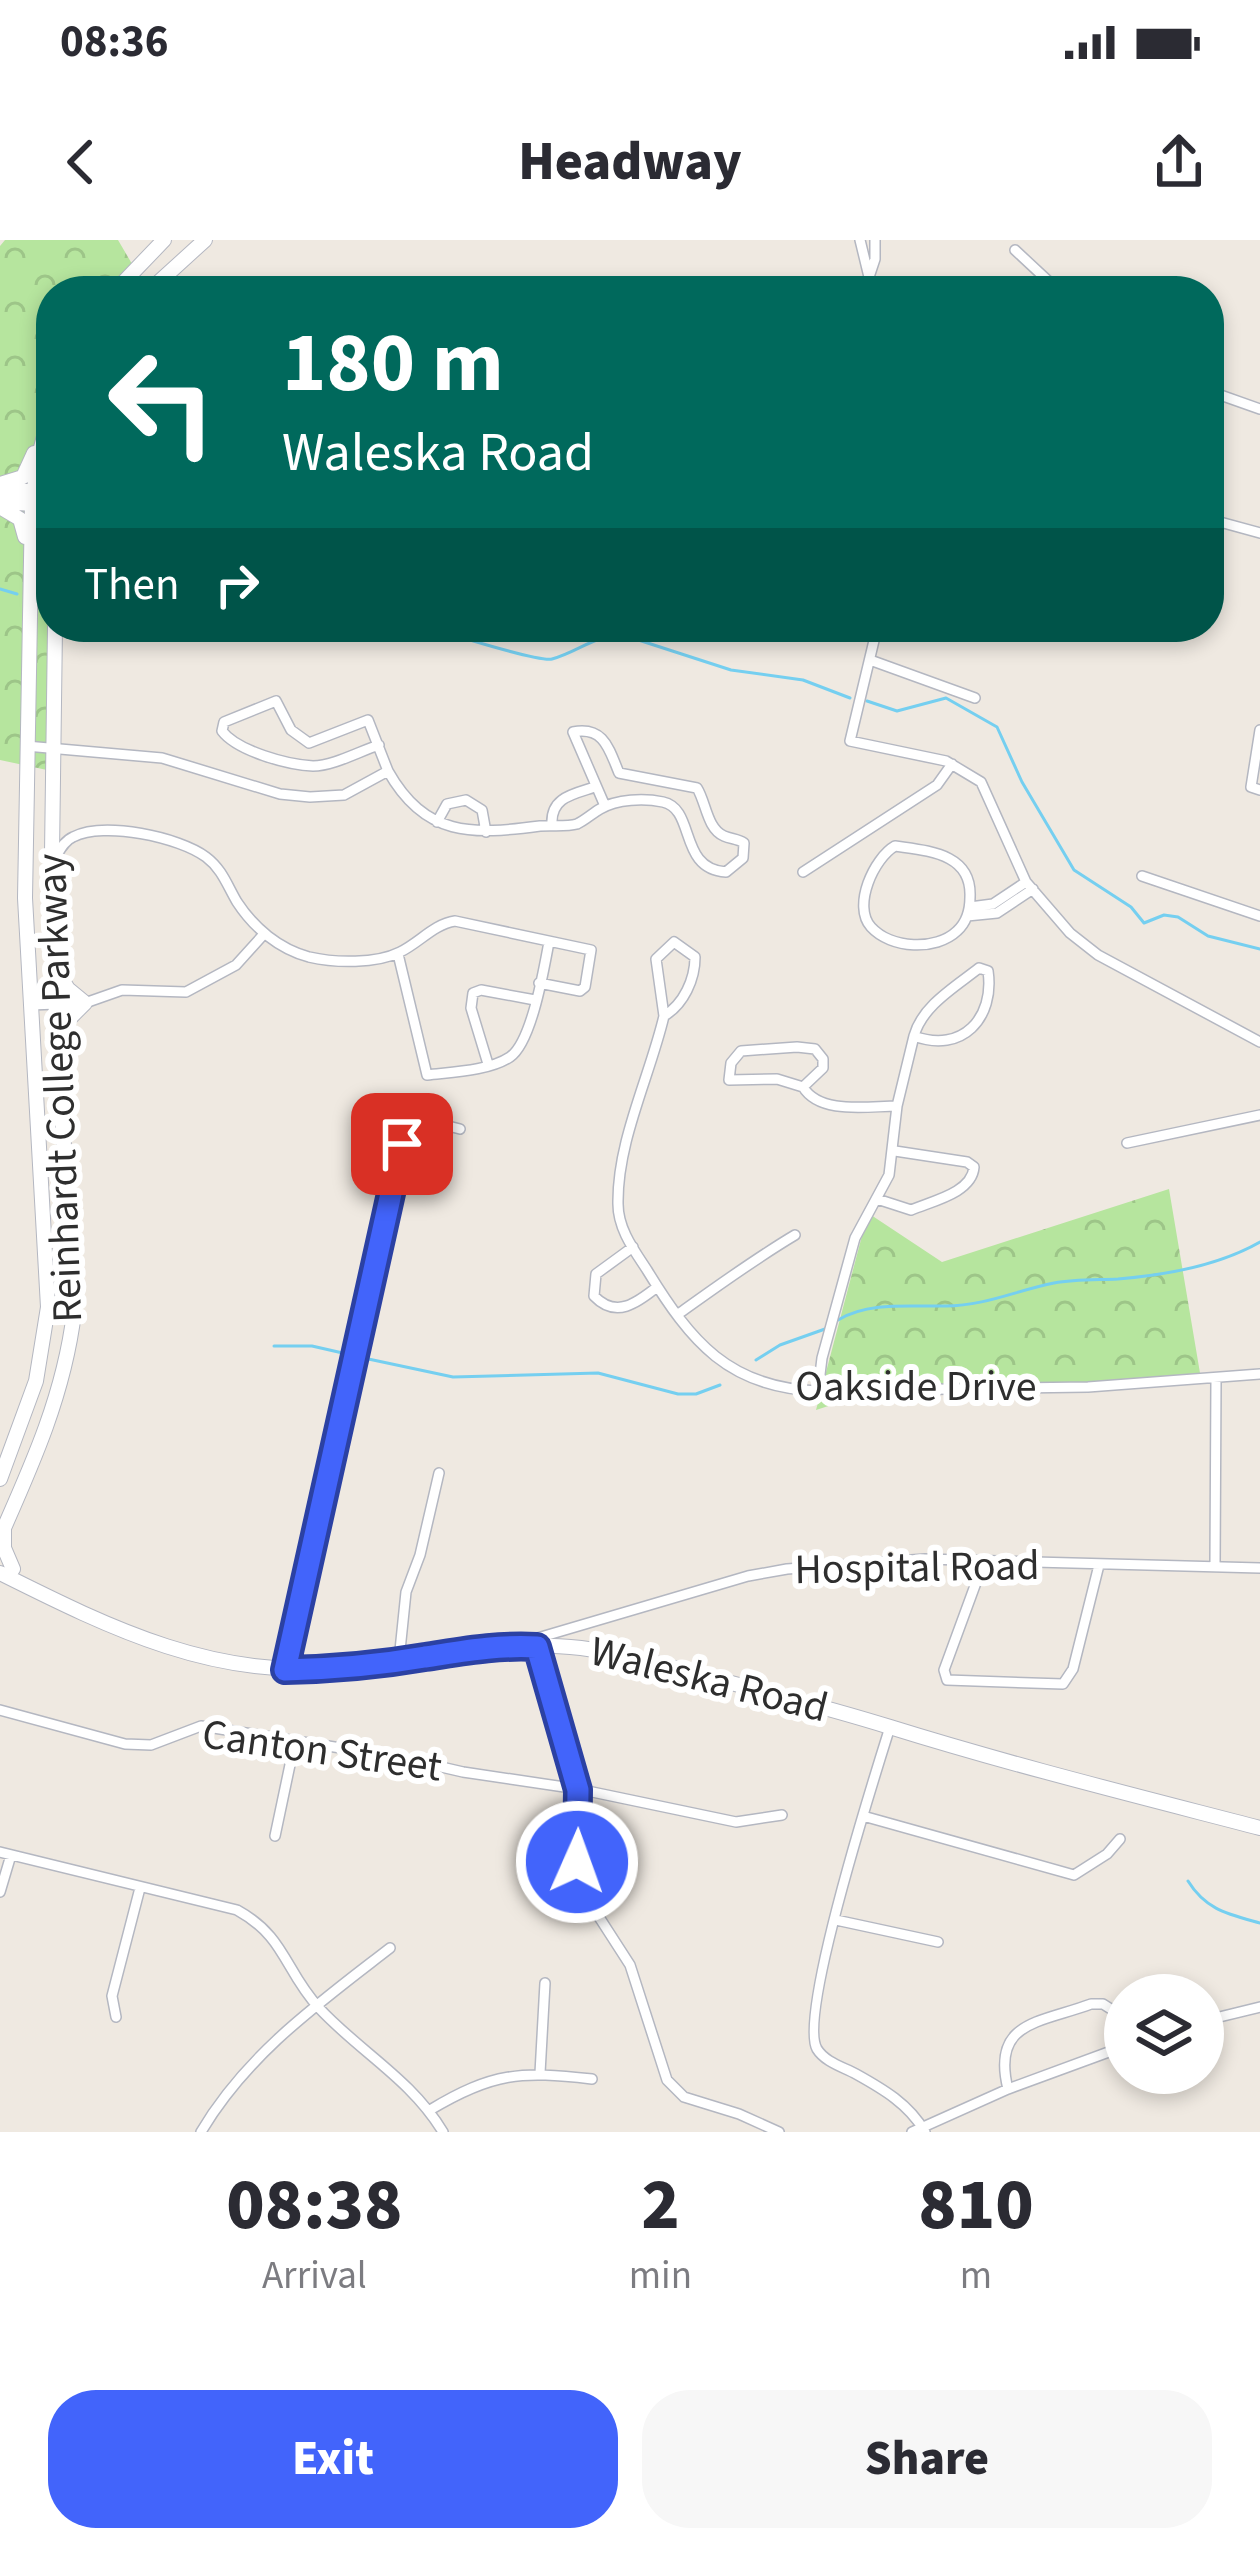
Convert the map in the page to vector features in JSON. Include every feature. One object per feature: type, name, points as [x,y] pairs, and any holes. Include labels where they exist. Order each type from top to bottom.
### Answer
[{"type":"street","points":[[129,276],[164,240]]},
{"type":"street","points":[[165,276],[205,240]]},
{"type":"street","points":[[860,240],[869,276]]},
{"type":"street","points":[[869,276],[875,240]]},
{"type":"street","points":[[1016,250],[1040,276]]},
{"type":"street","points":[[1224,396],[1260,409]]},
{"type":"street","points":[[0,486],[22,477],[36,444]]},
{"type":"street","name":"Reinhardt College Parkway","points":[[0,1479],[32,1396],[47,1322],[25,898],[30,566],[36,479]]},
{"type":"street","points":[[0,486],[36,500]]},
{"type":"street","points":[[0,504],[36,497]]},
{"type":"street","points":[[0,504],[20,519],[30,566]]},
{"type":"street","points":[[1224,523],[1260,532]]},
{"type":"street","name":"Reinhardt College Parkway","points":[[2,1532],[53,1415],[69,1352],[74,1285],[50,868],[55,642]]},
{"type":"street","points":[[873,642],[850,741],[952,764],[981,782],[1030,886],[1070,933],[1098,955],[1260,1042]]},
{"type":"street","points":[[869,659],[975,698]]},
{"type":"street","points":[[380,745],[316,766],[228,740],[222,731],[224,722],[276,701],[291,730],[309,743],[368,720],[380,745],[388,770],[410,802],[437,822],[486,832],[576,824],[605,806],[638,800],[667,802],[677,810],[697,860],[704,866],[726,872],[743,859],[744,843],[712,826],[698,788],[619,773],[603,738],[589,730],[576,730],[605,806]]},
{"type":"street","points":[[1260,730],[1251,787],[1260,790]]},
{"type":"street","points":[[26,746],[162,758],[280,794],[310,796],[344,795],[388,770]]},
{"type":"street","points":[[803,872],[937,784],[952,764]]},
{"type":"street","points":[[552,825],[559,800],[595,787]]},
{"type":"street","points":[[437,822],[447,805],[466,800],[482,810],[486,832]]},
{"type":"street","points":[[50,868],[66,842],[94,832],[133,832],[197,852],[221,871],[238,903],[264,934],[306,956],[328,960],[398,954],[443,923],[455,921],[591,950],[585,987],[574,992],[539,983]]},
{"type":"street","points":[[895,846],[946,855],[959,864],[970,883],[968,912],[956,933],[934,944],[911,945],[886,938],[869,926],[865,914],[871,868],[895,846]]},
{"type":"street","points":[[1142,876],[1260,916]]},
{"type":"street","points":[[968,912],[997,914],[1030,886]]},
{"type":"street","points":[[30,1005],[85,1003],[122,990],[186,992],[236,965],[264,934]]},
{"type":"street","points":[[398,954],[427,1075],[512,1056],[525,1035],[549,942]]},
{"type":"street","name":"Oakside Drive","points":[[664,1016],[686,992],[694,973],[695,957],[674,943],[656,959],[664,1016],[619,1185],[618,1216],[676,1315],[731,1370],[775,1387],[818,1391],[1088,1387],[1260,1374]]},
{"type":"street","points":[[53,963],[68,989],[85,1003]]},
{"type":"street","points":[[818,1391],[822,1358],[855,1238],[887,1180],[895,1150],[897,1106],[914,1036],[918,1022],[979,968],[988,971],[990,985],[981,1022],[972,1032],[926,1040],[914,1036]]},
{"type":"street","points":[[488,1064],[471,1008],[473,993],[481,990],[535,1000]]},
{"type":"street","points":[[61,1097],[65,1022],[85,1003]]},
{"type":"street","points":[[803,1087],[823,1068],[815,1049],[741,1052],[730,1063],[729,1080],[777,1079],[803,1087],[810,1098],[825,1104],[897,1106]]},
{"type":"street","points":[[1127,1143],[1260,1115]]},
{"type":"street","points":[[285,1670],[409,1116],[460,1129]]},
{"type":"street","points":[[877,1199],[911,1210],[967,1185],[974,1176],[974,1167],[967,1162],[895,1150]]},
{"type":"street","points":[[676,1315],[795,1235]]},
{"type":"street","points":[[633,1247],[596,1274],[594,1297],[605,1306],[622,1309],[657,1287]]},
{"type":"street","points":[[1215,1565],[1216,1380]]},
{"type":"street","points":[[399,1660],[406,1592],[420,1555],[439,1473]]},
{"type":"street","points":[[2,1532],[4,1568]]},
{"type":"street","name":"Hospital Road","points":[[513,1646],[748,1576],[787,1569],[925,1559],[1260,1568]]},
{"type":"street","points":[[984,1561],[944,1670],[947,1680],[1063,1684],[1072,1669],[1099,1565]]},
{"type":"street","name":"Waleska Road","points":[[4,1568],[148,1642],[224,1664],[285,1670],[399,1660],[452,1650],[584,1648],[648,1661],[1260,1828]]},
{"type":"street","points":[[537,1647],[578,1790],[578,1875],[590,1903],[630,1965],[667,2080],[684,2097],[740,2114],[778,2132]]},
{"type":"street","name":"Canton Street","points":[[0,1710],[124,1744],[151,1745],[201,1726],[736,1822],[782,1815]]},
{"type":"street","points":[[890,1727],[814,2011],[815,2044],[823,2056],[895,2096],[920,2130],[1008,2089],[1104,2054]]},
{"type":"street","points":[[274,1836],[296,1742]]},
{"type":"street","points":[[863,1816],[1074,1875],[1107,1854],[1120,1839]]},
{"type":"street","points":[[0,1892],[6,1854],[238,1910],[264,1924],[317,2005],[408,2084],[443,2132]]},
{"type":"street","points":[[116,2017],[112,1996],[140,1888]]},
{"type":"street","points":[[836,1920],[938,1942]]},
{"type":"street","points":[[201,2132],[224,2093],[267,2046],[390,1948]]},
{"type":"street","points":[[540,2073],[545,1983]]},
{"type":"street","points":[[1008,2089],[1001,2062],[1016,2031],[1091,2004],[1104,2005]]},
{"type":"street","points":[[1224,2016],[1260,2007]]},
{"type":"street","points":[[430,2110],[486,2080],[540,2073],[592,2079]]},
{"type":"green space","points":[[5,240],[118,240],[135,269],[130,276],[36,276],[36,642],[48,642],[47,770],[0,760],[0,246]]},
{"type":"green space","points":[[1169,1189],[1201,1379],[850,1399],[816,1410],[868,1213],[942,1262]]},
{"type":"waterway","points":[[0,589],[17,594]]},
{"type":"waterway","points":[[478,642],[544,659],[594,642]]},
{"type":"waterway","points":[[645,642],[731,670],[803,680],[850,698]]},
{"type":"waterway","points":[[867,701],[897,711],[946,698],[997,727],[1022,782],[1074,870],[1131,907],[1144,923],[1164,915],[1178,917],[1208,936],[1260,949]]},
{"type":"waterway","points":[[838,1320],[877,1307],[960,1305],[1062,1282],[1173,1272],[1260,1242]]},
{"type":"waterway","points":[[756,1360],[780,1345],[825,1329]]},
{"type":"waterway","points":[[274,1346],[312,1346],[347,1354]]},
{"type":"waterway","points":[[359,1357],[453,1377],[598,1373],[678,1394],[696,1394],[720,1385]]},
{"type":"waterway","points":[[1188,1881],[1210,1905],[1260,1923]]},
{"type":"route","points":[[402,1144],[285,1670],[342,1668],[452,1650],[537,1647],[578,1790],[577,1862]]}]
